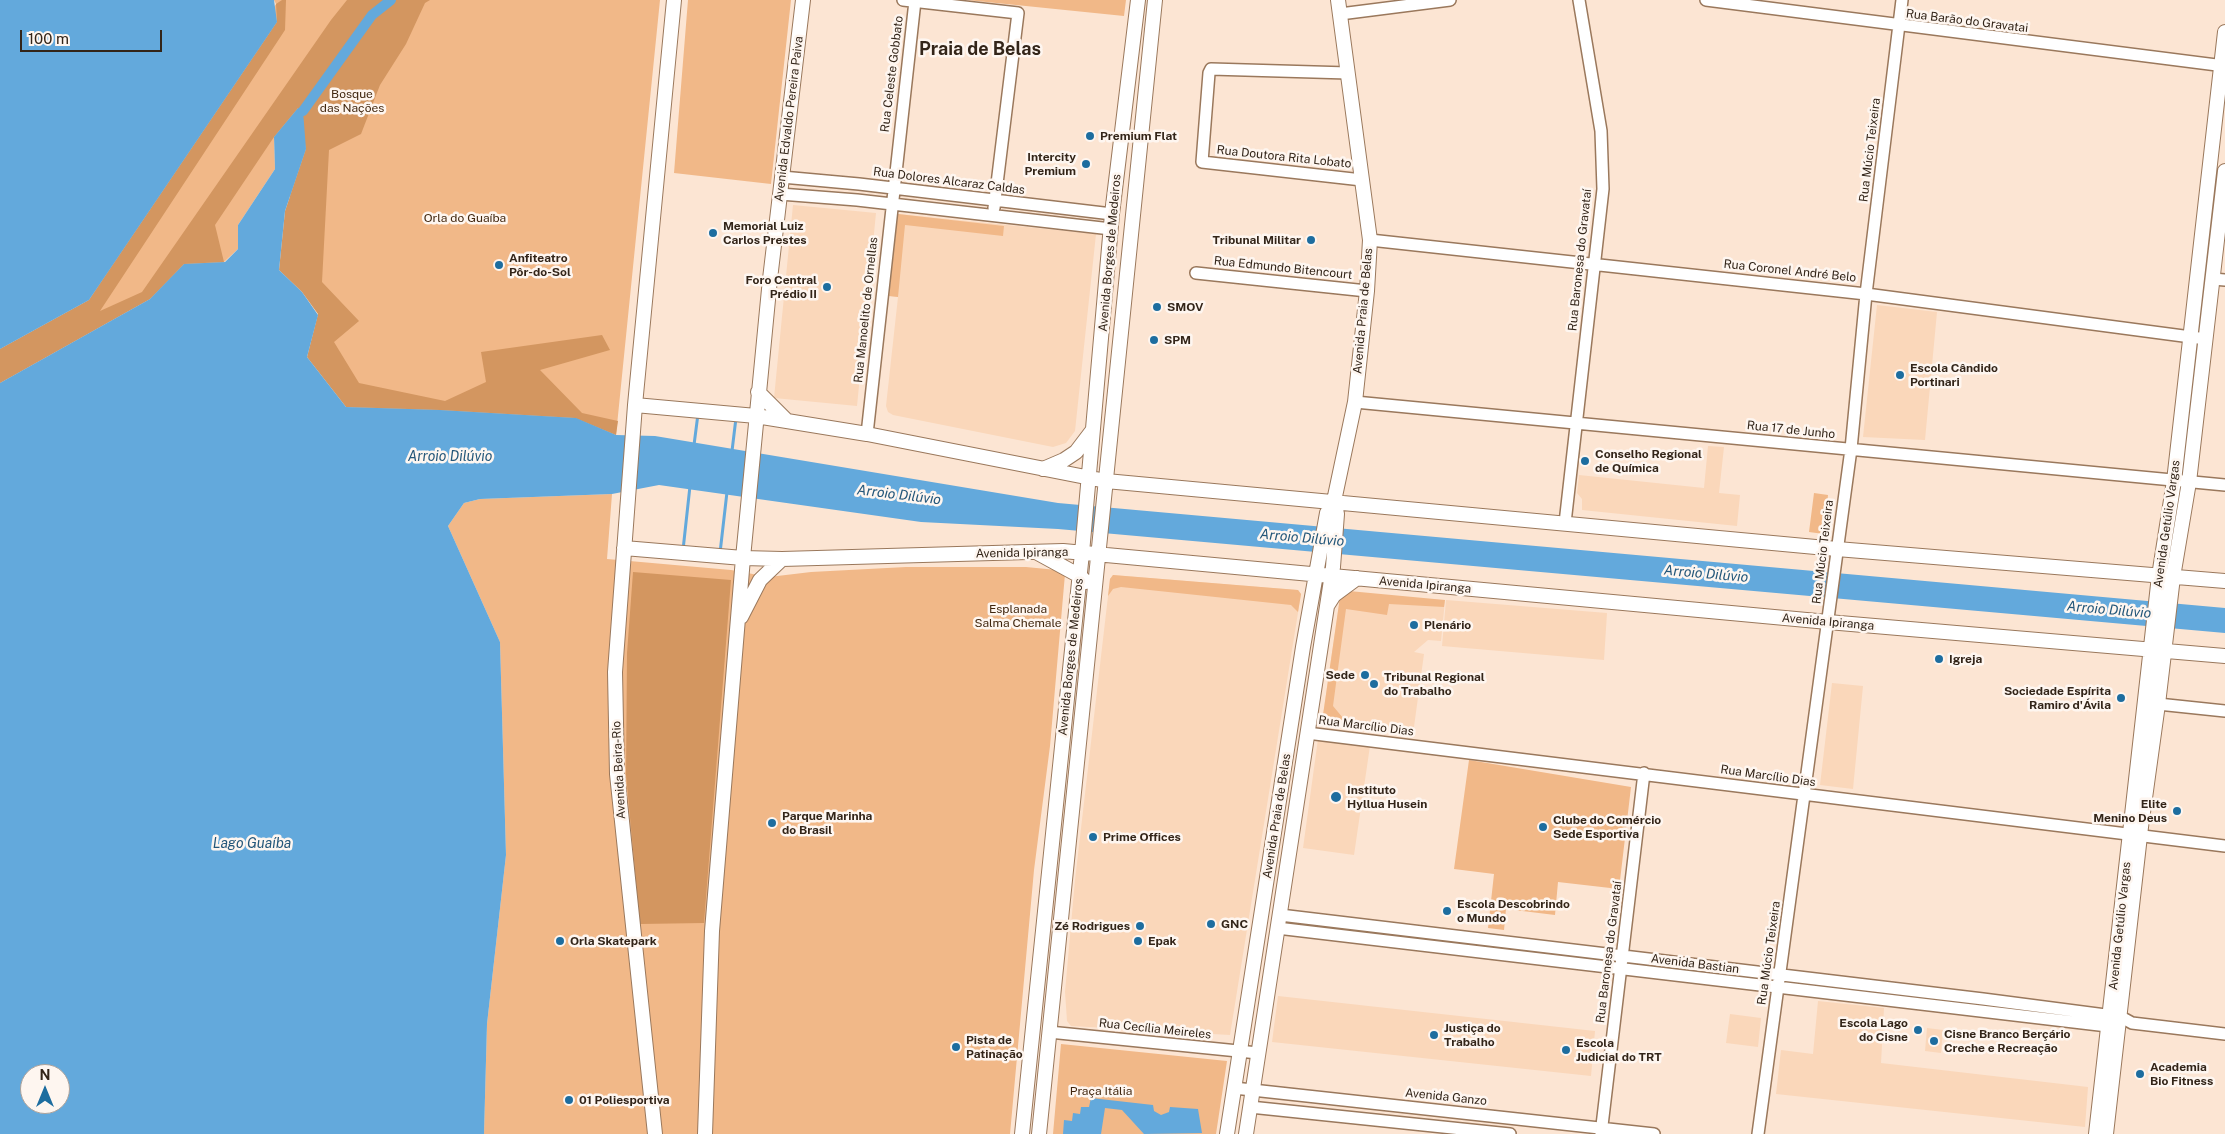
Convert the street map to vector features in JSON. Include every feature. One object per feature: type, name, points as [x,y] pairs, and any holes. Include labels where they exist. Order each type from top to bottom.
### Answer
[{"type":"main road","points":[[674,0],[635,405],[756,416],[867,434],[1088,478],[1105,487],[1333,509],[1565,523],[1836,555],[2165,583],[2225,581]]},
{"type":"main road","name":"Avenida Edvaldo Pereira Paiva","points":[[756,416],[803,0]]},
{"type":"main road","name":"Avenida Borges de Medeiros","points":[[1022,1134],[1084,538],[1112,214],[1138,0]]},
{"type":"main road","name":"Avenida Borges de Medeiros","points":[[1039,1134],[1069,859],[1098,554],[1155,0]]},
{"type":"main road","name":"Avenida Praia de Belas","points":[[1227,1134],[1303,647],[1325,569],[1333,509],[1355,402],[1367,291],[1370,240],[1338,0]]},
{"type":"main road","name":"Avenida Getúlio Vargas","points":[[2106,1134],[2135,836],[2158,651],[2174,481],[2223,66],[2225,32]]},
{"type":"main road","name":"Avenida Getúlio Vargas","points":[[2165,583],[2189,482],[2206,339],[2219,279],[2225,171]]},
{"type":"main road","points":[[1111,230],[1129,245]]},
{"type":"main road","points":[[758,392],[787,421]]},
{"type":"main road","name":"Avenida Beira-Rio","points":[[635,405],[615,672],[617,774],[655,1134]]},
{"type":"main road","points":[[705,1134],[712,931],[756,416]]},
{"type":"main road","points":[[1043,469],[1064,460],[1076,452],[1094,428]]},
{"type":"main road","name":"Avenida Ipiranga","points":[[624,548],[743,558],[782,559],[1035,552],[1082,553],[1325,569],[1357,578],[1829,615],[2158,651],[2225,656]]},
{"type":"main road","points":[[1035,552],[1080,576],[1095,590]]},
{"type":"main road","points":[[737,624],[760,580],[782,559]]},
{"type":"main road","name":"Avenida Praia de Belas","points":[[1246,1134],[1327,606],[1325,569]]},
{"type":"main road","points":[[1327,606],[1334,595],[1357,578]]},
{"type":"main road","name":"Avenida Getúlio Vargas","points":[[2135,836],[2158,704],[2158,651]]},
{"type":"main road","name":"Avenida Getúlio Vargas","points":[[2096,1134],[2118,1022]]},
{"type":"street","points":[[1340,14],[1450,0]]},
{"type":"street","name":"Rua Baronesa do Gravataí","points":[[1565,523],[1603,189],[1601,131],[1579,0]]},
{"type":"street","name":"Rua Barão do Gravatai","points":[[1706,0],[1736,2],[1899,26],[2223,66]]},
{"type":"street","name":"Rua Múcio Teixeira","points":[[1758,1134],[1851,449],[1866,294],[1902,0]]},
{"type":"street","name":"Rua Celeste Gobbato","points":[[893,189],[909,1],[1018,13],[994,217]]},
{"type":"street","name":"Rua Doutora Rita Lobato","points":[[1348,73],[1211,69],[1209,73],[1202,162],[1362,180]]},
{"type":"street","name":"Rua Dolores Alcaraz Caldas","points":[[782,177],[859,184],[1112,214]]},
{"type":"street","points":[[857,200],[859,184]]},
{"type":"street","name":"Rua Manoelito de Ornellas","points":[[867,434],[893,189]]},
{"type":"street","points":[[780,194],[857,200],[1111,230]]},
{"type":"street","name":"Rua Coronel André Belo","points":[[1370,240],[1866,294],[2206,339]]},
{"type":"street","name":"Rua Edmundo Bitencourt","points":[[1196,273],[1367,291]]},
{"type":"street","name":"Rua 17 de Junho","points":[[1355,402],[2225,486]]},
{"type":"street","points":[[2158,704],[2225,711]]},
{"type":"street","name":"Rua Marcílio Dias","points":[[1307,733],[2225,846]]},
{"type":"street","name":"Rua Baronesa do Gravataí","points":[[1602,1131],[1644,773]]},
{"type":"street","name":"Avenida Bastian","points":[[1278,921],[1385,928],[1510,942],[1983,999],[2118,1022]]},
{"type":"street","name":"Avenida Bastian","points":[[1278,921],[1383,941],[1981,1012],[2118,1022]]},
{"type":"street","points":[[1383,941],[1385,928]]},
{"type":"street","points":[[1509,956],[1510,942]]},
{"type":"street","points":[[1981,1012],[1983,999]]},
{"type":"street","points":[[2118,1022],[2225,1034]]},
{"type":"street","name":"Rua Cecília Meireles","points":[[1049,1032],[1258,1053]]},
{"type":"street","name":"Avenida Ganzo","points":[[1234,1088],[1467,1113],[1602,1131],[1654,1134]]},
{"type":"street","points":[[1363,1119],[1365,1102]]},
{"type":"street","points":[[1250,1107],[1464,1132],[1510,1134]]},
{"type":"street","points":[[1464,1132],[1467,1113]]},
{"type":"shaded area","name":"Foro Central Prédio II","points":[[793,205],[876,213],[857,406],[774,398]]},
{"type":"shaded area","points":[[898,214],[1096,234],[1075,431],[1066,443],[1053,447],[893,415],[888,412],[886,406],[898,297],[889,296]]},
{"type":"shaded area","name":"Escola Cândido Portinari","points":[[1877,305],[1937,312],[1925,440],[1863,437]]},
{"type":"shaded area","points":[[1708,446],[1724,447],[1719,493],[1740,495],[1737,526],[1582,510],[1582,499],[1577,493],[1579,475],[1704,488]]},
{"type":"shaded area","points":[[1113,575],[1298,590],[1301,594],[1230,1035],[1071,1026],[1067,1021],[1065,992],[1075,880],[1110,579]]},
{"type":"shaded area","name":"Tribunal Regional do Trabalho","points":[[1340,597],[1445,600],[1441,641],[1428,640],[1414,652],[1424,654],[1413,734],[1381,730],[1323,715]]},
{"type":"shaded area","points":[[1446,600],[1607,613],[1604,660],[1442,646]]},
{"type":"shaded area","points":[[1832,683],[1863,686],[1853,789],[1820,785]]},
{"type":"shaded area","points":[[1318,739],[1370,746],[1354,855],[1303,848]]},
{"type":"shaded area","name":"Justiça do Trabalho","points":[[1278,996],[1595,1031],[1591,1076],[1272,1042]]},
{"type":"shaded area","points":[[1818,1001],[1884,1008],[1881,1063],[2088,1087],[2085,1127],[1776,1094],[1781,1050],[1813,1054]]},
{"type":"shaded area","points":[[1730,1014],[1761,1018],[1758,1047],[1726,1043]]},
{"type":"shaded area","name":"Cisne Branco Berçário Creche e Recreação","points":[[1927,1028],[1943,1030],[1941,1053],[1925,1051]]},
{"type":"green space","name":"Orla do Guaíba","points":[[274,0],[660,0],[616,435],[346,407],[274,137],[275,169],[238,225],[238,249],[224,262],[150,299],[0,383],[0,349],[89,300],[276,4]]},
{"type":"green space","name":"Bosque das Nações","points":[[286,0],[285,30],[100,311],[142,292],[331,20],[347,0],[430,0],[425,3],[406,44],[380,85],[361,134],[329,150],[322,282],[359,321],[334,342],[359,383],[445,401],[486,382],[481,352],[602,335],[610,350],[540,370],[582,413],[618,421],[616,435],[575,418],[440,410],[346,407],[307,357],[318,314],[302,292],[279,270],[285,211],[306,149],[298,108],[274,137],[215,225],[224,262],[184,264],[150,299],[0,383],[0,349],[89,300],[277,22],[276,4]]},
{"type":"green space","points":[[688,0],[791,0],[771,184],[674,173]]},
{"type":"green space","points":[[967,0],[1126,0],[1124,16]]},
{"type":"green space","points":[[898,214],[1004,226],[1003,236],[905,225],[898,297],[889,296]]},
{"type":"green space","points":[[1814,493],[1828,495],[1824,534],[1809,532]]},
{"type":"green space","name":"Parque Marinha do Brasil","points":[[612,494],[607,559],[731,570],[769,577],[811,572],[906,567],[1026,567],[1057,570],[1065,574],[1050,746],[1034,870],[1010,1134],[484,1134],[487,1024],[506,855],[500,642],[448,526],[464,503],[480,499]]},
{"type":"green space","points":[[633,572],[731,580],[704,923],[640,924],[626,775],[627,653]]},
{"type":"green space","points":[[1113,575],[1298,590],[1301,594],[1298,612],[1291,605],[1121,587],[1113,589],[1108,596],[1110,579]]},
{"type":"green space","points":[[1349,591],[1445,600],[1444,607],[1389,604],[1387,615],[1346,609],[1333,706],[1343,718],[1375,722],[1375,729],[1323,715],[1340,597]]},
{"type":"green space","name":"Clube do Comércio Sede Esportiva","points":[[1469,760],[1631,787],[1619,889],[1558,882],[1555,915],[1506,909],[1504,930],[1488,928],[1494,874],[1454,869]]},
{"type":"green space","name":"Praça Itália","points":[[1061,1044],[1227,1061],[1216,1134],[1053,1134]]},
{"type":"water","points":[[0,0],[274,0],[277,22],[89,300],[0,349]]},
{"type":"water","name":"Lago Guaíba","points":[[298,108],[303,111],[306,149],[285,211],[279,270],[302,292],[318,315],[307,357],[346,407],[576,418],[616,435],[655,436],[1058,503],[2225,608],[2225,633],[1058,529],[921,522],[659,485],[612,494],[480,499],[464,503],[448,526],[500,642],[506,855],[487,1024],[484,1134],[0,1134],[0,383],[150,299],[184,264],[225,262],[238,249],[238,225],[275,169],[274,137]]},
{"type":"water","points":[[1091,1098],[1153,1105],[1154,1111],[1161,1115],[1169,1112],[1170,1107],[1198,1109],[1202,1133],[1144,1134],[1122,1110],[1105,1108],[1101,1134],[1063,1134],[1064,1120],[1072,1121],[1073,1113],[1080,1114],[1081,1107],[1089,1107]]},
{"type":"waterway","points":[[303,111],[372,15],[391,0]]},
{"type":"waterway","points":[[694,445],[698,414]]},
{"type":"waterway","points":[[732,451],[736,418]]},
{"type":"waterway","points":[[683,550],[690,486]]},
{"type":"waterway","points":[[720,553],[727,492]]},
{"type":"place","name":"Premium Flat","points":[[1090,136]]},
{"type":"place","name":"Intercity Premium","points":[[1086,164]]},
{"type":"place","name":"Memorial Luiz Carlos Prestes","points":[[713,233]]},
{"type":"place","name":"Tribunal Militar","points":[[1311,240]]},
{"type":"place","name":"Anfiteatro Pôr-do-Sol","points":[[499,265]]},
{"type":"place","name":"Foro Central Prédio II","points":[[827,287]]},
{"type":"place","name":"SMOV","points":[[1157,307]]},
{"type":"place","name":"SPM","points":[[1154,340]]},
{"type":"place","name":"Escola Cândido Portinari","points":[[1900,375]]},
{"type":"place","name":"Conselho Regional de Química","points":[[1585,461]]},
{"type":"place","name":"Plenário","points":[[1414,625]]},
{"type":"place","name":"Igreja","points":[[1939,659]]},
{"type":"place","name":"Sede","points":[[1365,675]]},
{"type":"place","name":"Tribunal Regional do Trabalho","points":[[1374,684]]},
{"type":"place","name":"Sociedade Espírita Ramiro d'Ávila","points":[[2121,698]]},
{"type":"place","name":"Instituto Hyllua Husein","points":[[1336,797]]},
{"type":"place","name":"Elite Menino Deus","points":[[2177,811]]},
{"type":"place","name":"Parque Marinha do Brasil","points":[[772,823]]},
{"type":"place","name":"Clube do Comércio Sede Esportiva","points":[[1543,827]]},
{"type":"place","name":"Prime Offices","points":[[1093,837]]},
{"type":"place","name":"Escola Descobrindo o Mundo","points":[[1447,911]]},
{"type":"place","name":"GNC","points":[[1211,924]]},
{"type":"place","name":"Zé Rodrigues","points":[[1140,926]]},
{"type":"place","name":"Orla Skatepark","points":[[560,941]]},
{"type":"place","name":"Epak","points":[[1138,941]]},
{"type":"place","name":"Escola Lago do Cisne","points":[[1918,1030]]},
{"type":"place","name":"Justiça do Trabalho","points":[[1434,1035]]},
{"type":"place","name":"Cisne Branco Berçário Creche e Recreação","points":[[1934,1041]]},
{"type":"place","name":"Pista de Patinação","points":[[956,1047]]},
{"type":"place","name":"Escola Judicial do TRT","points":[[1566,1050]]},
{"type":"place","name":"Academia Bio Fitness","points":[[2140,1074]]},
{"type":"place","name":"01 Poliesportiva","points":[[569,1100]]},
{"type":"district","name":"Praia de Belas","points":[[980,49]]},
{"type":"water label","name":"Arroio Dilúvio","points":[[450,457]]},
{"type":"water label","name":"Arroio Dilúvio","points":[[899,495]]},
{"type":"water label","name":"Arroio Dilúvio","points":[[1302,538]]},
{"type":"water label","name":"Arroio Dilúvio","points":[[1706,574]]},
{"type":"water label","name":"Arroio Dilúvio","points":[[2109,610]]},
{"type":"park label","name":"Esplanada Salma Chemale","points":[[1018,616]]}]
